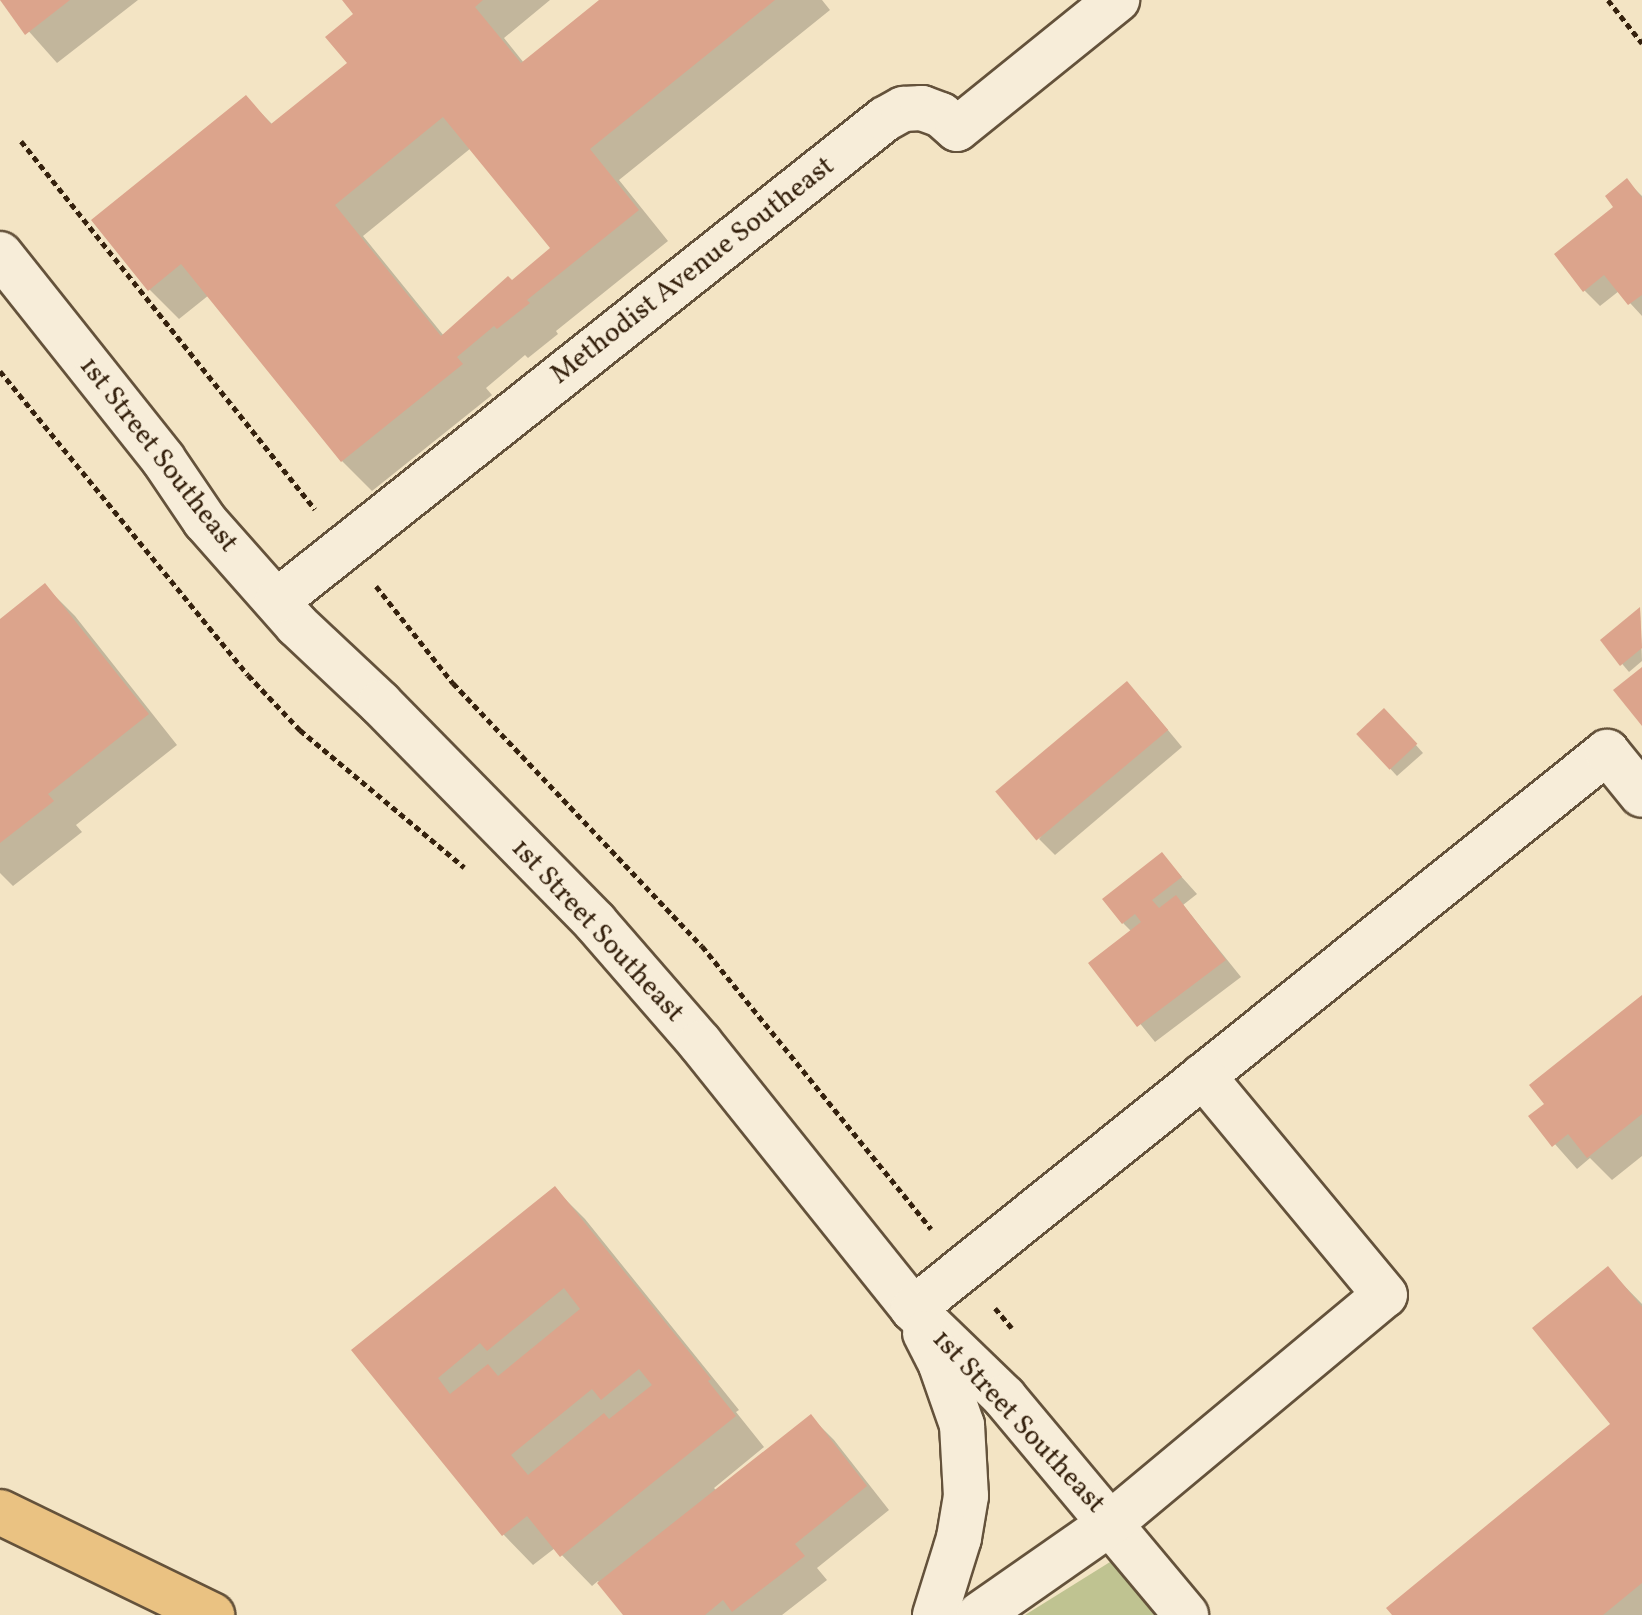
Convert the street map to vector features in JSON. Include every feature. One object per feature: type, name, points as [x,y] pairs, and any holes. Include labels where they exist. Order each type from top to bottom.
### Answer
[{"type":"highway","points":[[0,1512],[212,1615]]},
{"type":"street","name":"Methodist Avenue Southeast","points":[[277,601],[885,119],[903,109],[922,108],[941,115],[957,129],[1117,0]]},
{"type":"street","name":"1st Street Southeast","points":[[0,254],[163,459],[205,521],[277,601],[595,922],[700,1043],[913,1309],[1004,1397],[1186,1615]]},
{"type":"street","points":[[935,1615],[959,1538],[966,1496],[962,1425],[941,1365],[913,1309],[1607,752],[1642,795]]},
{"type":"street","points":[[979,1615],[1111,1523],[1385,1295],[1203,1076]]},
{"type":"path","points":[[1608,0],[1642,43]]},
{"type":"path","points":[[21,141],[453,683],[702,946],[1021,1340]]},
{"type":"green space","points":[[1110,1562],[1117,1564],[1164,1615],[1025,1615]]},
{"type":"building","points":[[0,0],[70,0],[25,35]]},
{"type":"building","points":[[342,0],[483,0],[475,7],[521,63],[599,0],[775,0],[590,149],[639,210],[527,300],[530,303],[497,329],[494,326],[457,357],[463,364],[341,462],[181,264],[148,291],[91,220],[246,95],[271,124],[347,63],[325,37],[353,14]],"holes":[[[443,117],[550,248],[512,280],[508,276],[441,336],[335,205]]]},
{"type":"building","points":[[1627,178],[1642,198],[1642,295],[1628,305],[1604,275],[1583,292],[1554,254],[1613,207],[1605,196]]},
{"type":"building","points":[[45,583],[149,714],[48,794],[54,801],[0,843],[0,619]]},
{"type":"building","points":[[1640,607],[1642,648],[1620,666],[1600,640]]},
{"type":"building","points":[[1642,667],[1642,726],[1613,690]]},
{"type":"building","points":[[1127,681],[1168,730],[1036,841],[995,792]]},
{"type":"building","points":[[1384,708],[1417,744],[1390,770],[1356,734]]},
{"type":"building","points":[[1162,852],[1182,877],[1152,900],[1159,908],[1176,895],[1226,960],[1137,1027],[1088,963],[1141,922],[1135,914],[1122,924],[1102,899]]},
{"type":"building","points":[[1642,995],[1642,1114],[1587,1158],[1568,1134],[1552,1147],[1528,1116],[1544,1104],[1529,1085]]},
{"type":"building","points":[[555,1186],[711,1379],[708,1381],[736,1416],[560,1557],[527,1516],[502,1536],[351,1350]],"holes":[[[564,1288],[580,1309],[498,1376],[488,1364],[450,1394],[438,1378],[480,1343],[487,1351]],[[639,1369],[652,1385],[609,1419],[604,1413],[528,1475],[511,1455],[592,1389],[601,1400]]]},
{"type":"building","points":[[1608,1266],[1642,1307],[1642,1583],[1603,1615],[1392,1615],[1386,1608],[1610,1424],[1532,1328]]},
{"type":"building","points":[[811,1414],[867,1486],[795,1544],[805,1556],[732,1612],[723,1600],[705,1615],[623,1615],[597,1583]]}]
